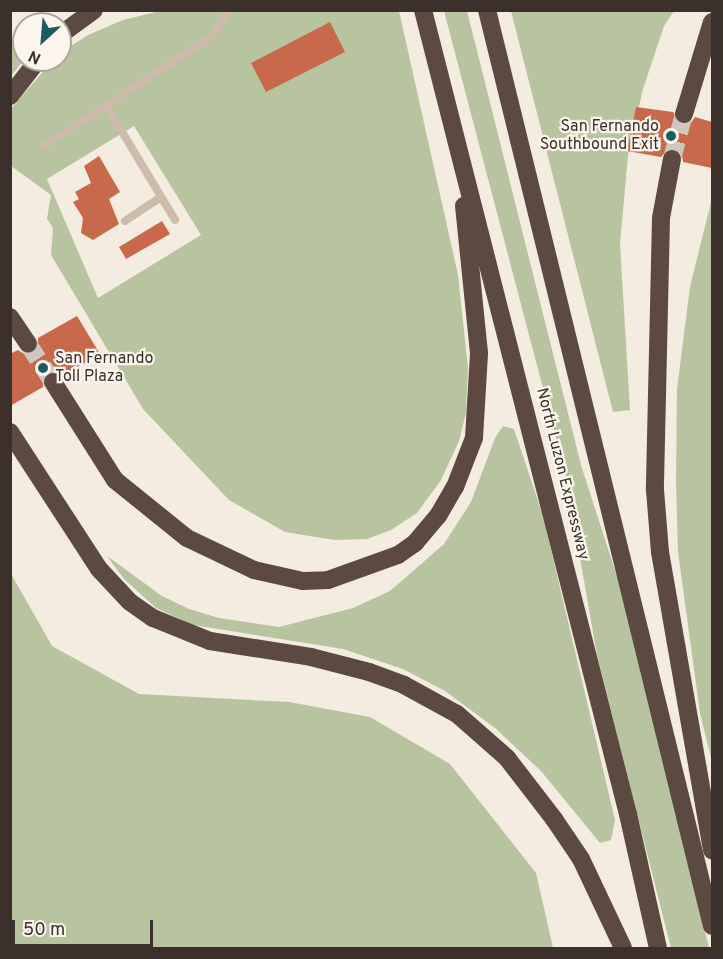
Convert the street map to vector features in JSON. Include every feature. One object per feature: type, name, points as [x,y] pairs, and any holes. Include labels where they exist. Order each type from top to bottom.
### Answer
[{"type":"highway","points":[[72,26],[94,10]]},
{"type":"highway","name":"North Luzon Expressway","points":[[423,10],[625,802],[658,948]]},
{"type":"highway","points":[[487,10],[712,926]]},
{"type":"highway","points":[[684,114],[712,22]]},
{"type":"highway","points":[[10,96],[29,72]]},
{"type":"highway","points":[[53,382],[115,480],[187,538],[254,570],[303,581],[328,580],[351,574],[408,549],[438,516],[455,487],[474,438],[479,399],[478,331],[453,124]]},
{"type":"highway","points":[[672,159],[661,218],[655,489],[660,552],[712,851]]},
{"type":"highway","points":[[10,317],[28,344]]},
{"type":"highway","points":[[10,432],[99,569],[147,614],[194,637],[311,657],[369,672],[435,700],[475,728],[529,783],[582,859],[623,948]]},
{"type":"lane","points":[[44,146],[212,36],[229,10]]},
{"type":"lane","points":[[106,105],[175,220]]},
{"type":"lane","points":[[125,221],[161,197]]},
{"type":"green space","points":[[160,11],[399,11],[458,275],[468,368],[466,413],[459,441],[441,480],[417,513],[391,530],[367,539],[335,540],[285,532],[229,500],[143,409],[51,255],[53,228],[47,219],[51,195],[11,166],[10,110],[43,72],[72,72],[72,45],[88,35],[123,20]],"holes":[[[134,126],[201,235],[98,298],[47,179]]]},
{"type":"green space","points":[[444,11],[467,11],[581,465],[628,611],[709,948],[671,948],[597,655],[565,472]]},
{"type":"green space","points":[[511,11],[674,11],[664,26],[643,89],[628,155],[620,244],[630,410],[613,412]]},
{"type":"green space","points":[[11,39],[12,72],[14,72],[11,76]]},
{"type":"green space","points":[[712,198],[712,762],[700,713],[678,552],[676,481],[677,389],[690,287]]},
{"type":"green space","points":[[503,426],[514,429],[543,516],[615,820],[611,840],[600,843],[541,771],[495,728],[445,691],[403,669],[343,649],[193,625],[156,608],[124,579],[107,556],[162,596],[189,609],[219,618],[279,627],[353,608],[390,591],[444,544],[471,502],[495,438]]},
{"type":"green space","points":[[10,572],[52,646],[139,694],[289,702],[370,717],[450,764],[536,873],[553,948],[11,948]]},
{"type":"building","points":[[330,22],[345,52],[266,92],[251,63]]},
{"type":"building","name":"San Fernando Southbound Exit","points":[[636,107],[673,112],[681,125],[691,123],[695,117],[712,122],[712,168],[683,162],[682,155],[675,148],[668,149],[661,157],[627,151]]},
{"type":"building","points":[[99,156],[120,192],[109,199],[119,224],[93,240],[81,233],[83,218],[73,202],[79,199],[75,192],[91,183],[84,166]]},
{"type":"building","points":[[162,221],[170,234],[126,259],[119,247]]},
{"type":"building","name":"San Fernando Toll Plaza","points":[[77,316],[100,354],[62,376],[48,372],[43,377],[43,387],[10,406],[10,354],[18,350],[24,354],[34,354],[38,348],[38,338]]},
{"type":"tunnel","points":[[672,159],[684,114]]},
{"type":"tunnel","points":[[28,344],[53,382]]},
{"type":"place","name":"San Fernando Southbound Exit","points":[[671,136]]},
{"type":"place","name":"San Fernando Toll Plaza","points":[[43,368]]}]
